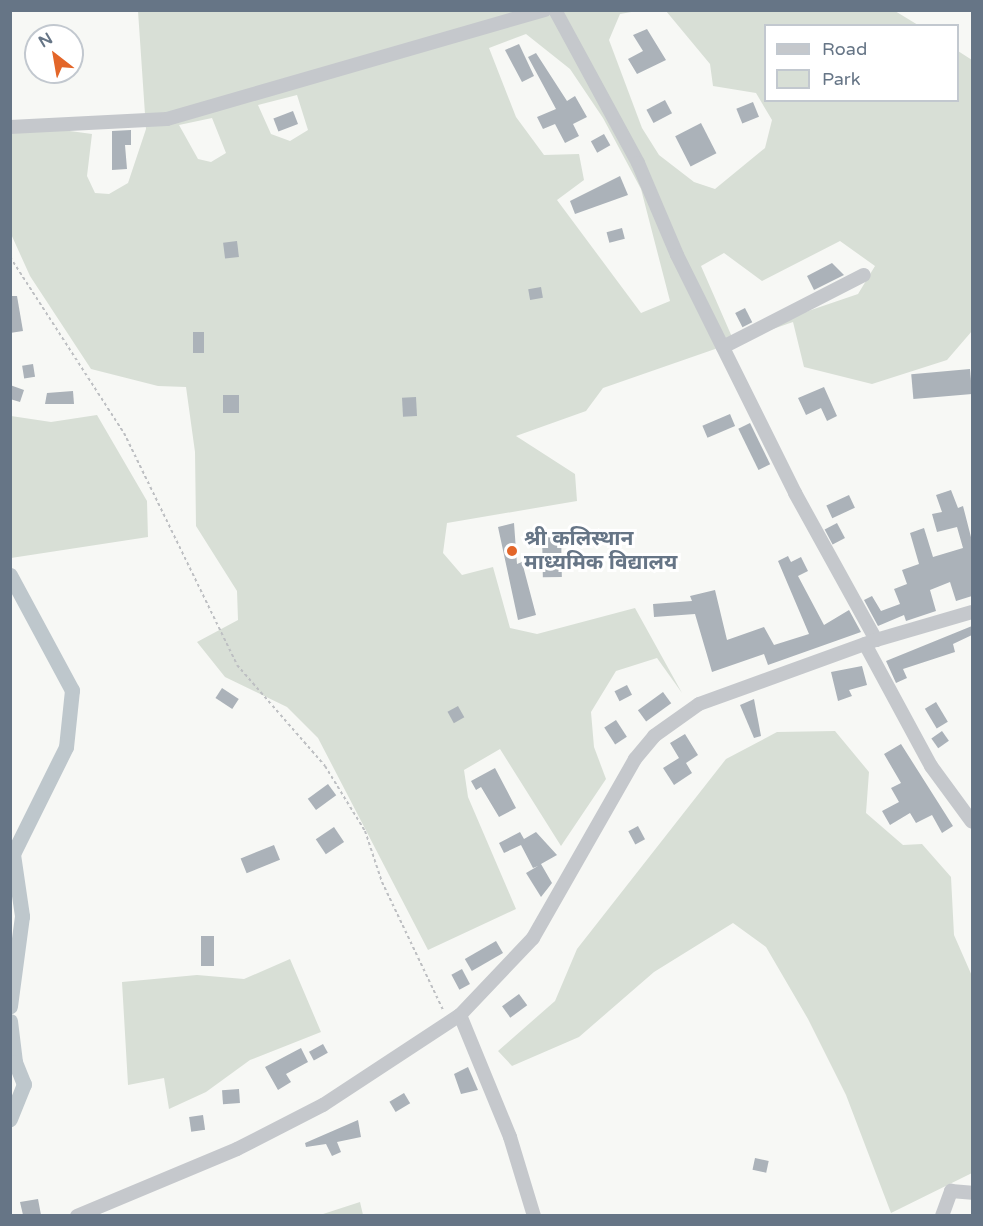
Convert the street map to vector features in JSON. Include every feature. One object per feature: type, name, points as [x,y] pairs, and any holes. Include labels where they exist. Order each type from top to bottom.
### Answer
[{"type":"street","points":[[10,127],[167,119],[545,10]]},
{"type":"street","points":[[555,10],[638,163],[723,347],[931,766],[972,822]]},
{"type":"street","points":[[723,347],[864,275]]},
{"type":"street","points":[[77,1215],[237,1149],[323,1105],[454,1018],[533,938],[615,791],[654,736],[699,704],[871,642],[972,612]]},
{"type":"street","points":[[454,1018],[510,1137],[534,1215]]},
{"type":"street","points":[[942,1215],[951,1191],[972,1193]]},
{"type":"path","points":[[10,257],[124,433],[237,666],[325,766],[365,831],[382,882],[454,1018]]},
{"type":"green space","points":[[138,11],[637,11],[620,14],[609,40],[642,128],[659,155],[694,182],[715,189],[765,148],[772,120],[756,93],[713,86],[710,64],[666,11],[895,11],[916,24],[764,24],[764,102],[959,102],[959,52],[972,60],[972,331],[947,360],[872,384],[804,367],[793,322],[603,388],[586,411],[516,436],[575,474],[577,501],[447,523],[443,553],[462,575],[493,567],[510,628],[537,634],[635,608],[682,693],[657,658],[616,671],[591,712],[594,747],[606,779],[561,846],[500,749],[464,770],[468,797],[516,909],[428,950],[318,738],[287,707],[225,677],[197,642],[238,620],[237,591],[196,526],[195,452],[186,387],[158,386],[91,369],[30,276],[11,234],[11,123],[92,134],[87,176],[95,193],[109,194],[128,183],[146,129]],"holes":[[[526,34],[570,69],[603,118],[641,189],[670,301],[641,313],[557,200],[584,180],[579,154],[544,155],[516,117],[489,48]],[[297,95],[308,130],[290,141],[271,134],[258,105]],[[212,118],[226,153],[211,162],[198,159],[179,125]],[[840,241],[875,266],[858,294],[732,337],[701,266],[724,253],[762,281]]]},
{"type":"green space","points":[[97,415],[147,501],[148,537],[11,558],[11,416],[51,422]]},
{"type":"green space","points":[[835,731],[869,772],[866,813],[903,845],[922,844],[951,877],[954,935],[972,976],[972,1173],[891,1213],[846,1095],[808,1019],[766,947],[733,923],[654,972],[579,1037],[512,1066],[498,1051],[555,1001],[577,949],[726,759],[777,732]]},
{"type":"green space","points":[[290,959],[321,1032],[250,1060],[206,1092],[169,1109],[164,1078],[128,1085],[122,982],[197,975],[244,979]]},
{"type":"green space","points":[[360,1202],[363,1215],[320,1215]]},
{"type":"building","points":[[647,29],[666,60],[637,74],[628,59],[643,51],[633,35]]},
{"type":"building","points":[[519,44],[534,76],[522,82],[505,50]]},
{"type":"building","points":[[536,53],[567,101],[575,96],[587,117],[573,124],[579,136],[565,143],[555,124],[543,129],[537,117],[556,109],[528,57]]},
{"type":"building","points":[[665,100],[672,113],[654,123],[646,110]]},
{"type":"building","points":[[753,102],[759,117],[742,124],[736,109]]},
{"type":"building","points":[[293,111],[298,124],[278,132],[273,119]]},
{"type":"building","points":[[701,123],[716,153],[691,166],[675,136]]},
{"type":"building","points":[[131,130],[131,145],[125,145],[127,169],[112,170],[112,131]]},
{"type":"building","points":[[604,134],[610,145],[597,153],[591,141]]},
{"type":"building","points":[[620,176],[628,195],[575,214],[570,201]]},
{"type":"building","points":[[622,228],[625,239],[609,243],[607,232]]},
{"type":"building","points":[[237,241],[239,257],[225,259],[223,243]]},
{"type":"building","points":[[832,263],[844,275],[814,290],[807,276]]},
{"type":"building","points":[[541,287],[543,298],[530,300],[528,289]]},
{"type":"building","points":[[10,296],[17,296],[23,331],[10,333]]},
{"type":"building","points":[[745,308],[752,322],[742,327],[735,313]]},
{"type":"building","points":[[193,332],[204,332],[204,353],[193,353]]},
{"type":"building","points":[[33,364],[35,377],[24,379],[22,366]]},
{"type":"building","points":[[970,369],[972,394],[913,399],[911,374]]},
{"type":"building","points":[[10,385],[24,390],[20,402],[10,399]]},
{"type":"building","points":[[824,387],[837,416],[827,421],[821,408],[806,415],[798,398]]},
{"type":"building","points":[[73,391],[74,404],[45,404],[47,393]]},
{"type":"building","points":[[223,395],[239,395],[239,413],[223,413]]},
{"type":"building","points":[[416,397],[417,416],[403,417],[402,398]]},
{"type":"building","points":[[730,414],[735,426],[707,438],[702,426]]},
{"type":"building","points":[[750,423],[770,464],[758,470],[738,429]]},
{"type":"building","points":[[951,490],[958,508],[963,506],[972,541],[972,596],[956,601],[950,582],[930,590],[936,611],[906,621],[904,615],[878,626],[864,600],[872,596],[881,611],[900,604],[894,589],[907,584],[902,570],[919,564],[910,533],[924,528],[933,557],[963,548],[957,527],[937,532],[932,514],[942,512],[936,495]]},
{"type":"building","points":[[849,495],[855,508],[832,518],[826,506]]},
{"type":"building","points":[[514,523],[517,564],[522,562],[536,615],[518,620],[498,527]]},
{"type":"building","points":[[837,523],[845,538],[833,545],[825,530]]},
{"type":"building","points":[[542,529],[561,529],[562,577],[543,577]]},
{"type":"building","points":[[788,556],[791,562],[801,557],[808,571],[798,576],[824,625],[849,610],[861,632],[768,665],[764,654],[712,672],[695,614],[654,617],[653,604],[692,601],[690,596],[715,590],[727,640],[764,627],[774,645],[809,634],[778,561]]},
{"type":"building","points":[[972,626],[972,635],[953,644],[955,652],[903,669],[907,678],[896,683],[886,661]]},
{"type":"building","points":[[862,666],[867,685],[849,690],[852,696],[838,701],[831,672]]},
{"type":"building","points":[[627,685],[632,695],[620,701],[615,691]]},
{"type":"building","points":[[222,688],[239,699],[232,709],[215,698]]},
{"type":"building","points":[[663,692],[671,703],[646,722],[638,710]]},
{"type":"building","points":[[754,699],[761,736],[754,738],[740,705]]},
{"type":"building","points":[[936,702],[948,722],[937,728],[925,709]]},
{"type":"building","points":[[458,706],[464,717],[454,723],[448,712]]},
{"type":"building","points":[[616,720],[627,737],[615,744],[604,728]]},
{"type":"building","points":[[942,731],[949,741],[938,748],[931,738]]},
{"type":"building","points":[[685,734],[698,755],[686,763],[692,773],[674,785],[663,768],[679,758],[670,743]]},
{"type":"building","points":[[901,744],[953,826],[942,833],[932,815],[916,823],[910,813],[890,825],[882,811],[899,802],[891,788],[901,783],[884,754]]},
{"type":"building","points":[[495,768],[516,808],[499,817],[481,787],[476,790],[471,781]]},
{"type":"building","points":[[328,784],[336,795],[316,810],[308,799]]},
{"type":"building","points":[[638,826],[645,839],[635,844],[628,831]]},
{"type":"building","points":[[334,827],[344,842],[326,854],[316,839]]},
{"type":"building","points":[[520,832],[524,839],[536,832],[557,855],[541,864],[552,883],[541,897],[526,873],[538,866],[533,868],[521,845],[504,853],[499,843]]},
{"type":"building","points":[[274,845],[280,860],[247,873],[241,858]]},
{"type":"building","points":[[201,936],[214,936],[214,966],[201,966]]},
{"type":"building","points":[[496,941],[503,953],[472,971],[465,959]]},
{"type":"building","points":[[462,969],[470,984],[459,990],[451,975]]},
{"type":"building","points":[[519,994],[527,1005],[510,1018],[502,1006]]},
{"type":"building","points":[[323,1044],[328,1053],[314,1061],[309,1052]]},
{"type":"building","points":[[301,1048],[308,1062],[286,1074],[291,1082],[278,1090],[265,1067]]},
{"type":"building","points":[[468,1067],[478,1090],[461,1094],[454,1074]]},
{"type":"building","points":[[239,1089],[240,1103],[223,1104],[222,1090]]},
{"type":"building","points":[[404,1093],[410,1103],[396,1112],[389,1102]]},
{"type":"building","points":[[203,1115],[205,1130],[191,1132],[189,1117]]},
{"type":"building","points":[[358,1120],[361,1137],[337,1142],[341,1152],[332,1156],[326,1144],[306,1147],[305,1143]]},
{"type":"building","points":[[755,1158],[769,1161],[766,1173],[753,1170]]},
{"type":"building","points":[[38,1199],[41,1215],[23,1215],[20,1202]]},
{"type":"waterway","points":[[10,575],[72,690],[66,747],[13,854],[22,916],[10,1006]]},
{"type":"waterway","points":[[10,1021],[15,1062],[24,1084],[10,1119]]},
{"type":"place","name":"श्री कलिस्थान माध्यमिक विद्यालय","points":[[512,551]]}]
